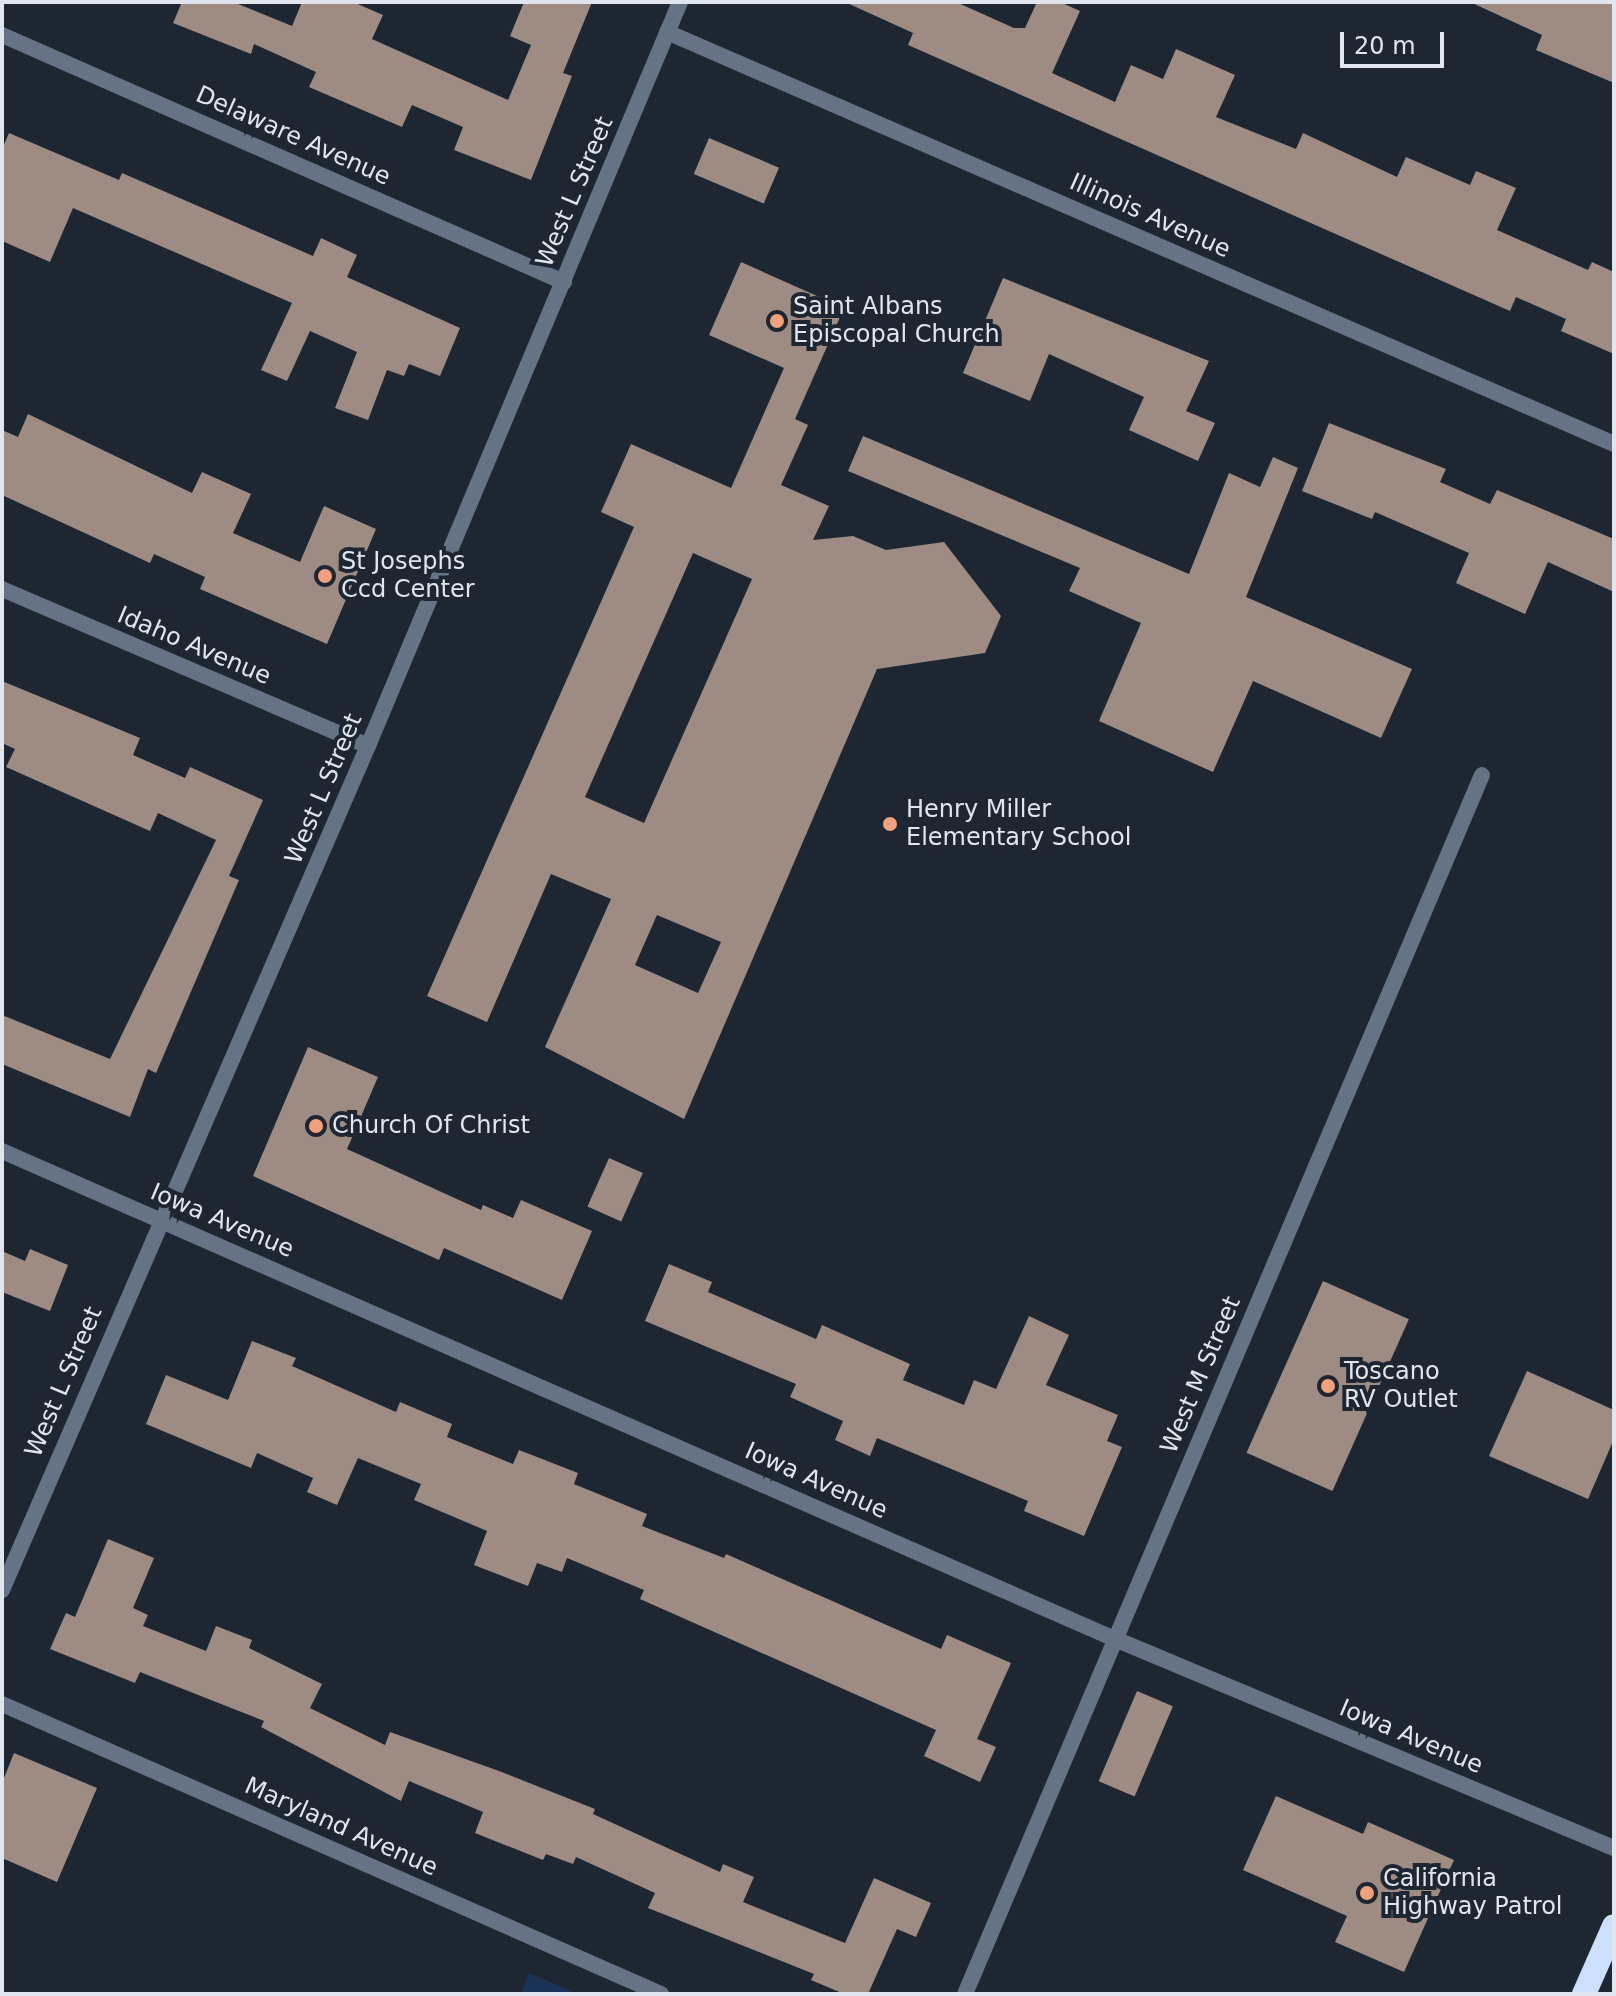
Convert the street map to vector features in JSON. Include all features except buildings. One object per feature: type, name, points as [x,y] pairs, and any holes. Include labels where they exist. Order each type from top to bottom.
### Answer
[{"type":"highway","points":[[1584,1994],[1614,1926]]},
{"type":"street","name":"West L Street","points":[[2,1590],[158,1221],[368,746],[680,2]]},
{"type":"street","name":"Illinois Avenue","points":[[667,32],[1614,444]]},
{"type":"street","name":"Delaware Avenue","points":[[2,35],[564,282]]},
{"type":"street","name":"Idaho Avenue","points":[[2,589],[368,746]]},
{"type":"street","name":"West M Street","points":[[965,1994],[1482,775]]},
{"type":"street","name":"Iowa Avenue","points":[[2,1151],[1115,1639],[1614,1848]]},
{"type":"street","name":"Maryland Avenue","points":[[2,1704],[661,1994]]},
{"type":"shaded area","points":[[529,1973],[577,1994],[521,1994]]},
{"type":"place","name":"Saint Albans Episcopal Church","points":[[777,321]]},
{"type":"place","name":"St Josephs Ccd Center","points":[[325,576]]},
{"type":"place","name":"Henry Miller Elementary School","points":[[890,824]]},
{"type":"place","name":"Church Of Christ","points":[[316,1126]]},
{"type":"place","name":"Toscano RV Outlet","points":[[1328,1386]]},
{"type":"place","name":"California Highway Patrol","points":[[1367,1893]]}]
